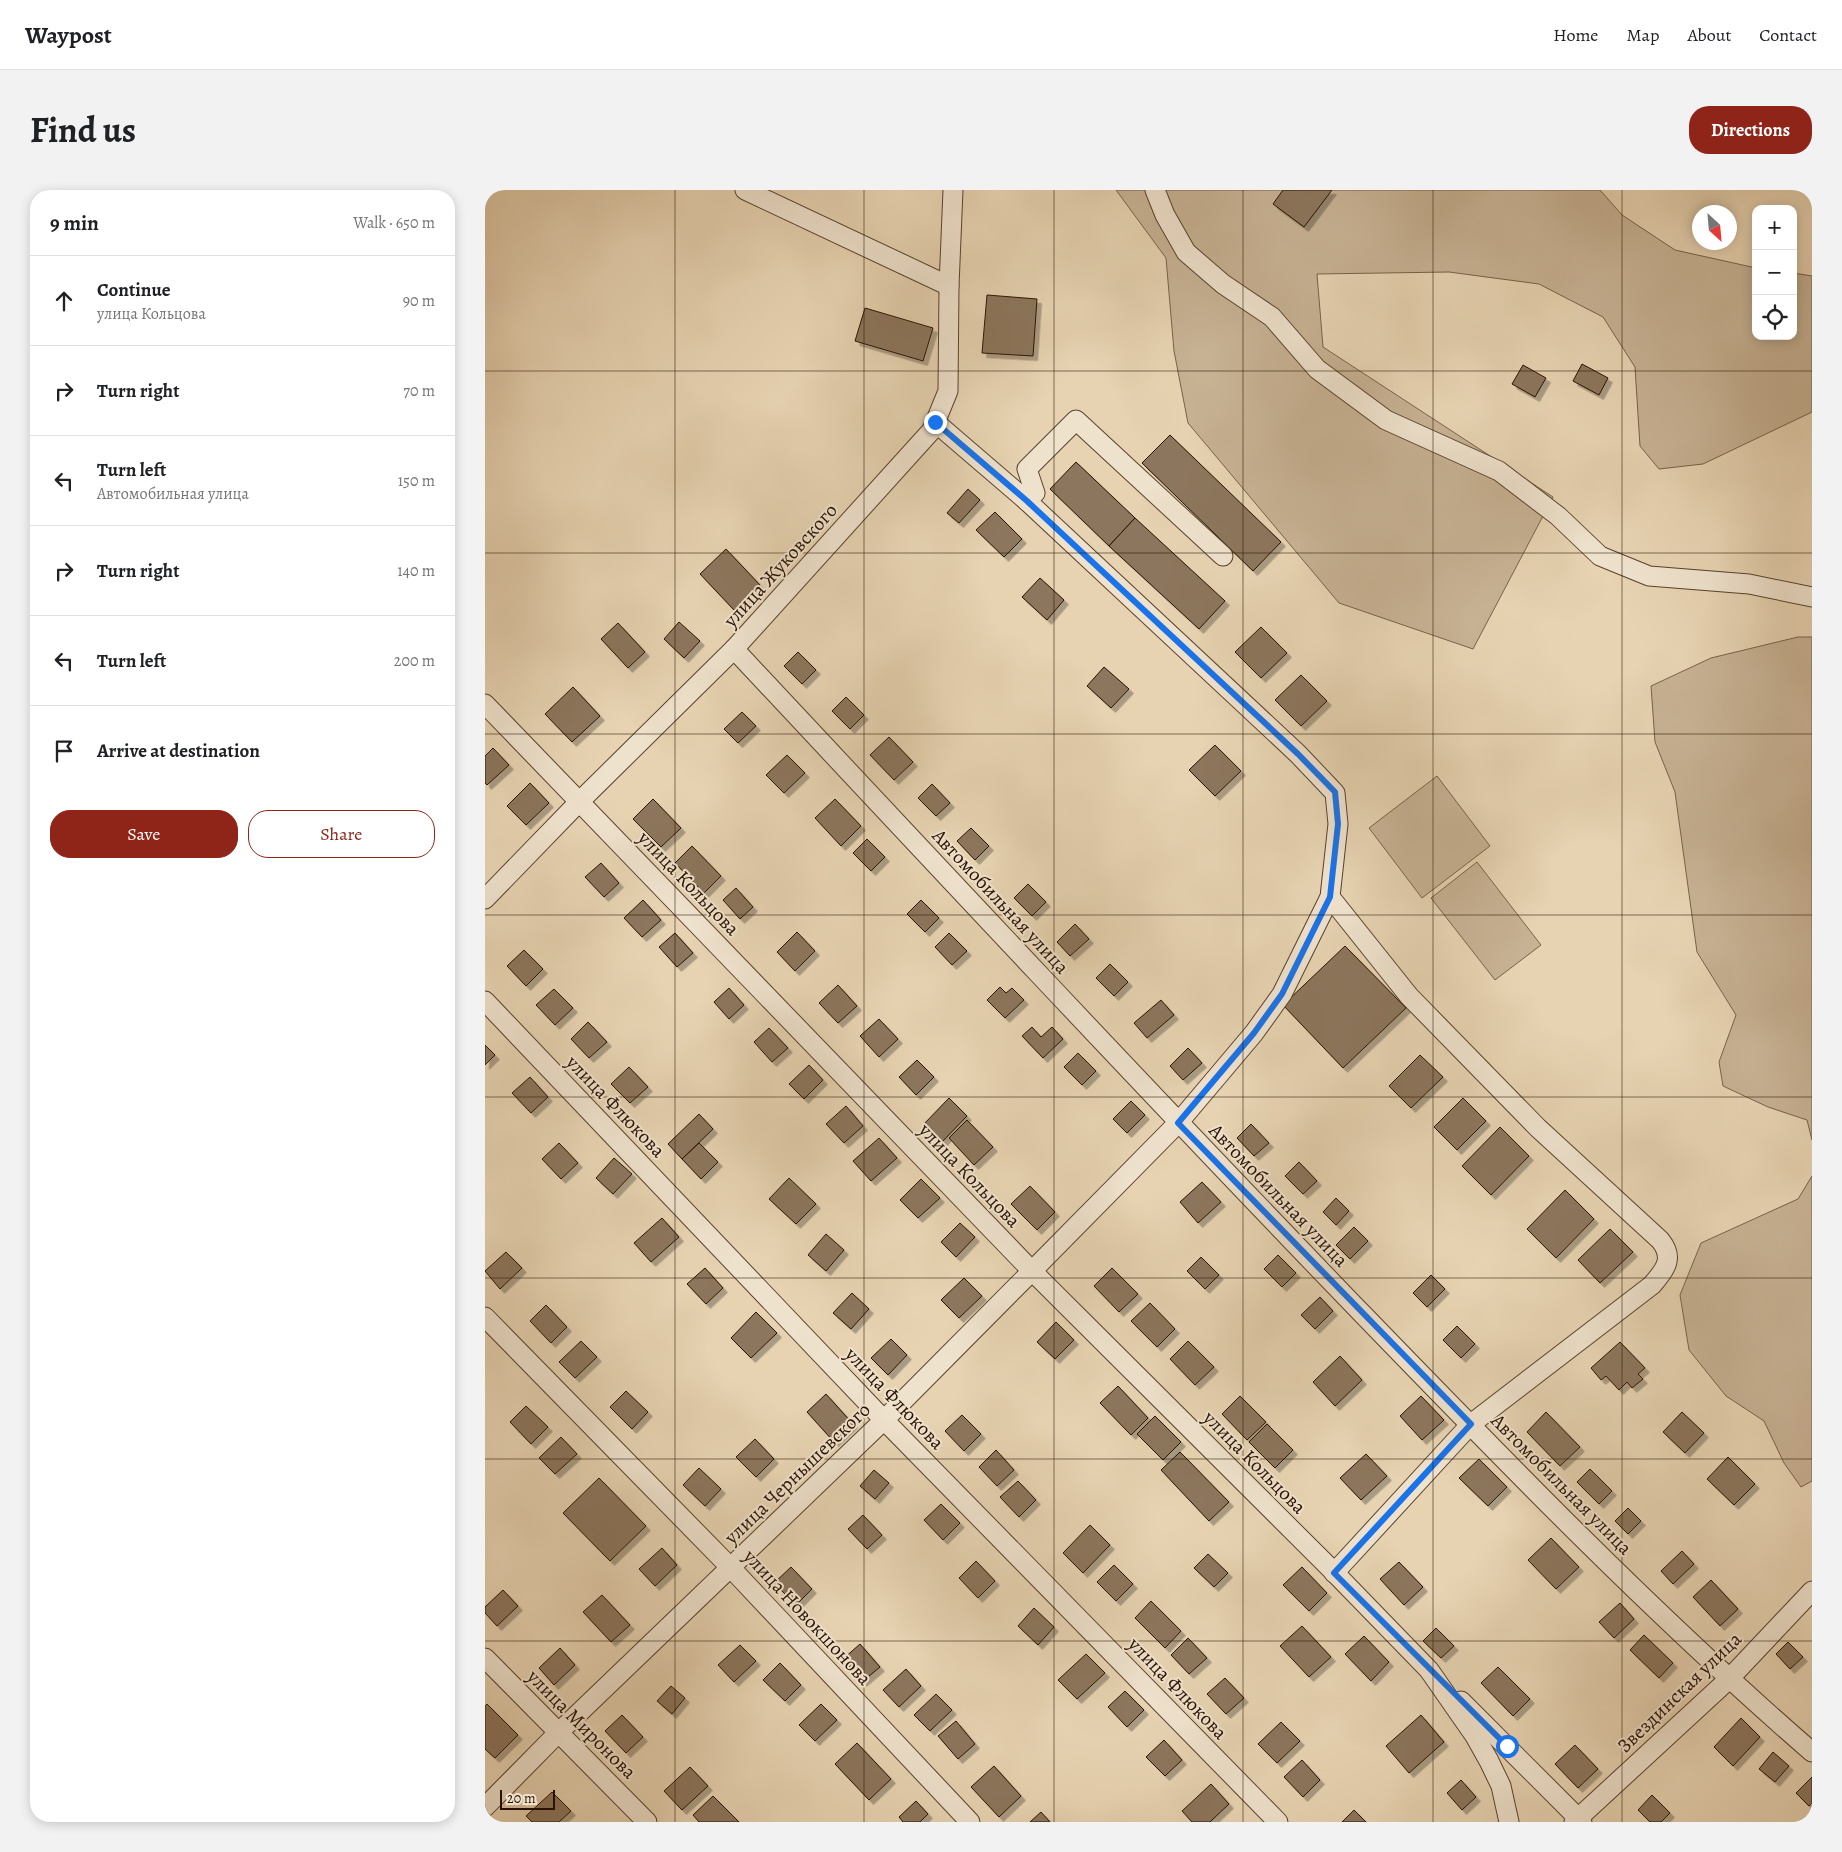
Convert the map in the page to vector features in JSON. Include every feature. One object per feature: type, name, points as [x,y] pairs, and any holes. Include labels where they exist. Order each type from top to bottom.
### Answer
[{"type":"street","points":[[745,190],[949,286]]},
{"type":"street","name":"улица Жуковского","points":[[485,899],[579,802],[734,649],[932,430],[949,391],[949,286],[953,190]]},
{"type":"street","points":[[1155,190],[1165,215],[1186,252],[1223,284],[1272,317],[1317,369],[1386,420],[1499,472],[1558,516],[1600,556],[1649,576],[1749,584],[1812,597]]},
{"type":"street","points":[[1027,501],[1035,493],[1027,469],[1076,420],[1223,556]]},
{"type":"street","points":[[935,422],[1027,501],[1298,754],[1335,792],[1338,824],[1330,897],[1409,996],[1538,1128],[1660,1240],[1668,1253],[1669,1261],[1664,1272],[1652,1285],[1471,1424],[1334,1573]]},
{"type":"street","name":"Автомобильная улица","points":[[734,649],[1178,1123],[1471,1424],[1728,1680],[1812,1752]]},
{"type":"street","name":"улица Кольцова","points":[[485,704],[1032,1271],[1334,1573],[1578,1821]]},
{"type":"street","name":"улица Чернышевского","points":[[485,1808],[559,1732],[884,1420],[1178,1123],[1254,1033],[1282,994],[1330,897]]},
{"type":"street","name":"улица Флюкова","points":[[485,1001],[884,1420],[1278,1822]]},
{"type":"street","name":"улица Новокшонова","points":[[485,1317],[731,1568],[970,1822]]},
{"type":"street","name":"Звездинская улица","points":[[1578,1821],[1728,1680],[1812,1592]]},
{"type":"street","name":"улица Миронова","points":[[485,1658],[647,1822]]},
{"type":"street","name":"улица Кольцова","points":[[1429,1670],[1475,1736],[1489,1762],[1501,1786],[1509,1822]]},
{"type":"shaded area","points":[[1116,190],[1600,190],[1622,215],[1675,250],[1752,267],[1752,340],[1797,340],[1797,274],[1812,276],[1812,412],[1703,464],[1659,469],[1640,446],[1635,367],[1603,317],[1539,284],[1449,272],[1317,274],[1323,347],[1553,497],[1473,649],[1339,603],[1188,423],[1174,351],[1166,258]]},
{"type":"shaded area","points":[[1798,637],[1812,637],[1812,1140],[1807,1120],[1768,1107],[1723,1086],[1719,1062],[1736,1015],[1697,952],[1675,792],[1655,742],[1651,686],[1711,658]]},
{"type":"shaded area","points":[[1437,776],[1490,846],[1422,898],[1369,828]]},
{"type":"shaded area","points":[[1477,862],[1541,945],[1495,980],[1431,898]]},
{"type":"shaded area","points":[[1812,1176],[1812,1481],[1801,1487],[1784,1463],[1764,1421],[1726,1396],[1689,1350],[1680,1295],[1701,1243],[1798,1199]]},
{"type":"building","points":[[1283,190],[1332,190],[1304,227],[1273,204]]},
{"type":"building","points":[[987,295],[1037,299],[1033,356],[982,353]]},
{"type":"building","points":[[865,308],[933,328],[923,361],[855,341]]},
{"type":"building","points":[[1582,364],[1608,378],[1599,395],[1573,381]]},
{"type":"building","points":[[1523,365],[1546,378],[1535,397],[1512,384]]},
{"type":"building","points":[[1170,435],[1281,542],[1253,571],[1142,463]]},
{"type":"building","points":[[1076,462],[1135,518],[1109,546],[1050,489]]},
{"type":"building","points":[[968,489],[980,500],[959,523],[947,513]]},
{"type":"building","points":[[995,512],[1022,539],[1004,557],[976,530]]},
{"type":"building","points":[[1135,518],[1225,601],[1199,629],[1109,546]]},
{"type":"building","points":[[726,549],[760,585],[734,610],[700,574]]},
{"type":"building","points":[[1040,578],[1064,600],[1047,620],[1022,597]]},
{"type":"building","points":[[679,622],[700,641],[684,658],[664,639]]},
{"type":"building","points":[[618,623],[645,652],[628,668],[601,639]]},
{"type":"building","points":[[1261,627],[1287,653],[1261,678],[1235,652]]},
{"type":"building","points":[[798,652],[816,670],[802,684],[784,666]]},
{"type":"building","points":[[1104,667],[1129,689],[1111,708],[1087,686]]},
{"type":"building","points":[[1301,675],[1327,701],[1301,726],[1275,700]]},
{"type":"building","points":[[573,687],[600,716],[572,742],[545,714]]},
{"type":"building","points":[[846,697],[864,715],[850,729],[832,711]]},
{"type":"building","points":[[742,712],[756,726],[738,743],[724,729]]},
{"type":"building","points":[[889,737],[913,762],[894,780],[870,755]]},
{"type":"building","points":[[1215,745],[1241,771],[1215,796],[1189,770]]},
{"type":"building","points":[[493,748],[509,765],[487,785],[485,783],[485,756]]},
{"type":"building","points":[[787,755],[805,773],[784,793],[766,775]]},
{"type":"building","points":[[530,783],[549,803],[526,825],[507,806]]},
{"type":"building","points":[[932,784],[950,803],[936,816],[918,798]]},
{"type":"building","points":[[653,799],[681,828],[661,847],[633,819]]},
{"type":"building","points":[[835,799],[861,826],[841,846],[815,818]]},
{"type":"building","points":[[971,828],[989,846],[975,860],[957,841]]},
{"type":"building","points":[[867,839],[885,857],[871,871],[853,853]]},
{"type":"building","points":[[692,846],[721,876],[704,893],[675,863]]},
{"type":"building","points":[[601,863],[619,883],[604,897],[585,877]]},
{"type":"building","points":[[1028,884],[1046,902],[1032,916],[1014,898]]},
{"type":"building","points":[[736,888],[753,907],[740,919],[723,900]]},
{"type":"building","points":[[643,900],[661,920],[642,937],[624,918]]},
{"type":"building","points":[[921,900],[939,918],[925,932],[907,914]]},
{"type":"building","points":[[1075,924],[1089,939],[1070,956],[1057,942]]},
{"type":"building","points":[[797,932],[815,951],[795,971],[777,952]]},
{"type":"building","points":[[675,933],[693,953],[677,967],[659,947]]},
{"type":"building","points":[[949,933],[967,951],[952,965],[935,947]]},
{"type":"building","points":[[1345,946],[1406,1008],[1343,1068],[1283,1005]]},
{"type":"building","points":[[524,950],[543,969],[526,986],[507,966]]},
{"type":"building","points":[[1110,964],[1128,982],[1114,996],[1096,978]]},
{"type":"building","points":[[838,985],[857,1006],[838,1023],[819,1003]]},
{"type":"building","points":[[1000,987],[1006,993],[1012,988],[1024,1000],[1005,1018],[987,1000]]},
{"type":"building","points":[[729,988],[744,1005],[729,1019],[714,1002]]},
{"type":"building","points":[[554,989],[573,1008],[555,1025],[536,1005]]},
{"type":"building","points":[[1161,1000],[1174,1015],[1147,1038],[1134,1023]]},
{"type":"building","points":[[879,1019],[898,1039],[879,1057],[860,1036]]},
{"type":"building","points":[[588,1022],[607,1042],[589,1058],[571,1039]]},
{"type":"building","points":[[1032,1027],[1041,1037],[1052,1027],[1063,1039],[1043,1058],[1022,1036]]},
{"type":"building","points":[[769,1028],[788,1048],[772,1062],[754,1042]]},
{"type":"building","points":[[485,1045],[495,1055],[485,1065]]},
{"type":"building","points":[[1188,1048],[1202,1063],[1183,1080],[1170,1066]]},
{"type":"building","points":[[1078,1053],[1096,1071],[1082,1085],[1064,1067]]},
{"type":"building","points":[[1420,1055],[1443,1077],[1411,1108],[1389,1086]]},
{"type":"building","points":[[917,1060],[934,1077],[916,1095],[899,1077]]},
{"type":"building","points":[[809,1065],[823,1080],[804,1099],[789,1084]]},
{"type":"building","points":[[629,1067],[648,1087],[630,1103],[611,1084]]},
{"type":"building","points":[[530,1077],[548,1097],[531,1113],[512,1093]]},
{"type":"building","points":[[949,1098],[967,1116],[941,1143],[923,1125]]},
{"type":"building","points":[[1463,1098],[1486,1121],[1457,1150],[1434,1127]]},
{"type":"building","points":[[1131,1101],[1145,1115],[1127,1133],[1113,1119]]},
{"type":"building","points":[[846,1106],[863,1126],[844,1143],[826,1124]]},
{"type":"building","points":[[699,1114],[713,1129],[682,1159],[668,1144]]},
{"type":"building","points":[[967,1120],[993,1147],[974,1165],[949,1138]]},
{"type":"building","points":[[1251,1124],[1269,1143],[1254,1156],[1237,1138]]},
{"type":"building","points":[[1500,1127],[1529,1156],[1491,1195],[1462,1166]]},
{"type":"building","points":[[879,1138],[897,1158],[871,1181],[853,1161]]},
{"type":"building","points":[[559,1143],[578,1163],[561,1179],[542,1159]]},
{"type":"building","points":[[699,1143],[718,1162],[701,1179],[682,1159]]},
{"type":"building","points":[[614,1158],[632,1174],[613,1194],[596,1178]]},
{"type":"building","points":[[1299,1162],[1317,1181],[1303,1194],[1285,1176]]},
{"type":"building","points":[[789,1178],[816,1204],[796,1224],[769,1199]]},
{"type":"building","points":[[921,1179],[940,1198],[918,1218],[900,1200]]},
{"type":"building","points":[[1202,1182],[1221,1202],[1198,1223],[1180,1202]]},
{"type":"building","points":[[1030,1186],[1055,1212],[1037,1230],[1011,1204]]},
{"type":"building","points":[[1565,1190],[1594,1219],[1556,1258],[1527,1229]]},
{"type":"building","points":[[1336,1198],[1349,1211],[1336,1225],[1323,1212]]},
{"type":"building","points":[[662,1218],[679,1237],[651,1262],[634,1243]]},
{"type":"building","points":[[960,1223],[975,1237],[956,1257],[941,1242]]},
{"type":"building","points":[[1354,1227],[1368,1241],[1350,1259],[1336,1245]]},
{"type":"building","points":[[1610,1229],[1633,1252],[1600,1283],[1578,1260]]},
{"type":"building","points":[[826,1234],[844,1250],[826,1271],[808,1255]]},
{"type":"building","points":[[506,1252],[522,1268],[500,1289],[485,1271]]},
{"type":"building","points":[[1278,1255],[1296,1273],[1282,1287],[1264,1269]]},
{"type":"building","points":[[1201,1257],[1219,1275],[1205,1289],[1187,1271]]},
{"type":"building","points":[[705,1268],[723,1288],[706,1304],[687,1284]]},
{"type":"building","points":[[1112,1268],[1138,1294],[1119,1312],[1094,1286]]},
{"type":"building","points":[[1431,1275],[1445,1289],[1427,1307],[1413,1293]]},
{"type":"building","points":[[964,1278],[982,1296],[959,1318],[941,1300]]},
{"type":"building","points":[[852,1293],[869,1309],[851,1329],[833,1313]]},
{"type":"building","points":[[1320,1297],[1333,1311],[1315,1329],[1301,1315]]},
{"type":"building","points":[[1150,1303],[1175,1329],[1157,1347],[1131,1321]]},
{"type":"building","points":[[546,1305],[567,1327],[551,1343],[530,1321]]},
{"type":"building","points":[[756,1312],[777,1333],[751,1358],[731,1338]]},
{"type":"building","points":[[1056,1322],[1074,1340],[1055,1359],[1037,1342]]},
{"type":"building","points":[[1457,1326],[1475,1344],[1461,1358],[1443,1340]]},
{"type":"building","points":[[891,1339],[907,1355],[888,1375],[871,1358]]},
{"type":"building","points":[[581,1341],[597,1357],[575,1378],[559,1362]]},
{"type":"building","points":[[1188,1341],[1214,1367],[1195,1385],[1170,1359]]},
{"type":"building","points":[[1620,1342],[1645,1368],[1638,1374],[1643,1379],[1632,1388],[1627,1382],[1619,1390],[1606,1376],[1601,1380],[1591,1368]]},
{"type":"building","points":[[1340,1356],[1362,1380],[1335,1406],[1313,1382]]},
{"type":"building","points":[[1118,1386],[1148,1418],[1131,1435],[1100,1403]]},
{"type":"building","points":[[626,1391],[648,1412],[632,1429],[610,1407]]},
{"type":"building","points":[[826,1394],[853,1424],[834,1442],[807,1412]]},
{"type":"building","points":[[1240,1396],[1266,1422],[1247,1440],[1222,1414]]},
{"type":"building","points":[[1421,1396],[1444,1420],[1422,1440],[1400,1416]]},
{"type":"building","points":[[526,1406],[548,1427],[531,1444],[510,1422]]},
{"type":"building","points":[[1546,1412],[1580,1447],[1560,1466],[1527,1432]]},
{"type":"building","points":[[1682,1412],[1704,1433],[1685,1453],[1663,1432]]},
{"type":"building","points":[[962,1415],[981,1434],[964,1451],[945,1431]]},
{"type":"building","points":[[1155,1416],[1181,1442],[1163,1460],[1137,1434]]},
{"type":"building","points":[[1267,1424],[1293,1450],[1275,1468],[1249,1442]]},
{"type":"building","points":[[561,1437],[577,1454],[555,1474],[539,1458]]},
{"type":"building","points":[[755,1439],[774,1459],[756,1477],[736,1457]]},
{"type":"building","points":[[996,1450],[1014,1470],[997,1486],[979,1467]]},
{"type":"building","points":[[1180,1452],[1229,1502],[1209,1521],[1161,1470]]},
{"type":"building","points":[[1366,1454],[1387,1476],[1361,1500],[1340,1478]]},
{"type":"building","points":[[1728,1457],[1755,1484],[1734,1505],[1707,1479]]},
{"type":"building","points":[[1479,1459],[1507,1487],[1488,1506],[1459,1478]]},
{"type":"building","points":[[699,1468],[721,1489],[705,1506],[683,1485]]},
{"type":"building","points":[[1590,1469],[1612,1491],[1599,1504],[1577,1482]]},
{"type":"building","points":[[874,1470],[889,1483],[875,1499],[860,1486]]},
{"type":"building","points":[[599,1478],[646,1526],[610,1561],[563,1513]]},
{"type":"building","points":[[1018,1481],[1036,1500],[1019,1517],[1000,1497]]},
{"type":"building","points":[[941,1504],[960,1523],[943,1540],[924,1520]]},
{"type":"building","points":[[1628,1508],[1641,1521],[1628,1534],[1615,1521]]},
{"type":"building","points":[[863,1515],[882,1535],[867,1549],[848,1529]]},
{"type":"building","points":[[1090,1525],[1110,1545],[1083,1573],[1063,1553]]},
{"type":"building","points":[[1551,1538],[1579,1567],[1556,1589],[1528,1560]]},
{"type":"building","points":[[662,1548],[677,1565],[655,1586],[639,1569]]},
{"type":"building","points":[[1682,1551],[1694,1564],[1673,1584],[1661,1571]]},
{"type":"building","points":[[1208,1554],[1228,1573],[1214,1587],[1194,1568]]},
{"type":"building","points":[[976,1561],[995,1581],[978,1598],[959,1578]]},
{"type":"building","points":[[1399,1562],[1423,1587],[1404,1605],[1380,1579]]},
{"type":"building","points":[[1114,1565],[1133,1584],[1116,1601],[1097,1582]]},
{"type":"building","points":[[791,1567],[812,1589],[796,1605],[774,1583]]},
{"type":"building","points":[[1302,1567],[1327,1593],[1309,1611],[1283,1585]]},
{"type":"building","points":[[1711,1580],[1738,1609],[1720,1626],[1693,1597]]},
{"type":"building","points":[[503,1590],[518,1606],[497,1626],[485,1613],[485,1607]]},
{"type":"building","points":[[602,1595],[630,1625],[611,1642],[583,1612]]},
{"type":"building","points":[[1151,1601],[1181,1631],[1165,1648],[1135,1618]]},
{"type":"building","points":[[1620,1603],[1634,1619],[1614,1638],[1599,1622]]},
{"type":"building","points":[[1034,1608],[1054,1627],[1038,1645],[1018,1626]]},
{"type":"building","points":[[1302,1626],[1331,1657],[1309,1677],[1280,1646]]},
{"type":"building","points":[[1436,1628],[1454,1646],[1441,1658],[1423,1641]]},
{"type":"building","points":[[1644,1635],[1673,1663],[1659,1678],[1630,1650]]},
{"type":"building","points":[[1364,1636],[1389,1662],[1371,1681],[1345,1654]]},
{"type":"building","points":[[1188,1638],[1207,1658],[1189,1674],[1171,1655]]},
{"type":"building","points":[[1788,1642],[1803,1657],[1790,1669],[1776,1654]]},
{"type":"building","points":[[860,1644],[880,1667],[862,1682],[843,1659]]},
{"type":"building","points":[[740,1645],[756,1661],[734,1682],[718,1665]]},
{"type":"building","points":[[560,1648],[575,1665],[554,1685],[539,1668]]},
{"type":"building","points":[[1086,1654],[1105,1673],[1077,1699],[1058,1680]]},
{"type":"building","points":[[780,1663],[801,1685],[785,1701],[763,1680]]},
{"type":"building","points":[[1498,1667],[1530,1699],[1513,1716],[1481,1683]]},
{"type":"building","points":[[906,1669],[921,1686],[899,1707],[883,1690]]},
{"type":"building","points":[[1225,1678],[1244,1698],[1226,1714],[1207,1694]]},
{"type":"building","points":[[671,1686],[685,1698],[672,1714],[657,1701]]},
{"type":"building","points":[[1125,1691],[1144,1710],[1127,1727],[1108,1707]]},
{"type":"building","points":[[936,1694],[952,1710],[930,1731],[914,1715]]},
{"type":"building","points":[[487,1704],[518,1735],[495,1758],[485,1749],[485,1706]]},
{"type":"building","points":[[821,1704],[837,1720],[815,1741],[799,1725]]},
{"type":"building","points":[[622,1715],[643,1737],[626,1753],[605,1731]]},
{"type":"building","points":[[1421,1715],[1444,1742],[1409,1773],[1386,1746]]},
{"type":"building","points":[[1741,1718],[1760,1737],[1733,1766],[1714,1747]]},
{"type":"building","points":[[956,1721],[975,1744],[958,1759],[938,1736]]},
{"type":"building","points":[[1281,1722],[1300,1741],[1277,1763],[1258,1744]]},
{"type":"building","points":[[1164,1740],[1182,1760],[1165,1776],[1146,1757]]},
{"type":"building","points":[[857,1743],[891,1779],[869,1800],[835,1764]]},
{"type":"building","points":[[1575,1745],[1598,1769],[1578,1788],[1555,1764]]},
{"type":"building","points":[[1773,1752],[1789,1766],[1775,1782],[1759,1769]]},
{"type":"building","points":[[1302,1760],[1320,1780],[1303,1797],[1284,1777]]},
{"type":"building","points":[[994,1766],[1021,1796],[999,1817],[971,1787]]},
{"type":"building","points":[[690,1767],[708,1786],[682,1810],[664,1791]]},
{"type":"building","points":[[1812,1777],[1812,1803],[1809,1806],[1796,1793]]},
{"type":"building","points":[[1461,1780],[1476,1797],[1462,1810],[1447,1793]]},
{"type":"building","points":[[1211,1784],[1229,1804],[1210,1822],[1192,1822],[1182,1811]]},
{"type":"building","points":[[552,1792],[571,1811],[559,1822],[532,1822],[526,1816]]},
{"type":"building","points":[[1652,1795],[1670,1813],[1661,1822],[1650,1822],[1638,1810]]},
{"type":"building","points":[[713,1796],[739,1822],[699,1822],[693,1815]]},
{"type":"building","points":[[916,1801],[928,1814],[920,1822],[903,1822],[899,1817]]},
{"type":"building","points":[[1354,1810],[1366,1822],[1342,1822]]},
{"type":"building","points":[[1041,1812],[1050,1822],[1030,1822]]},
{"type":"route","points":[[935,422],[1027,501],[1298,754],[1335,792],[1338,824],[1330,897],[1282,994],[1254,1033],[1178,1123],[1464,1420],[1471,1424],[1334,1573],[1507,1746]]}]
